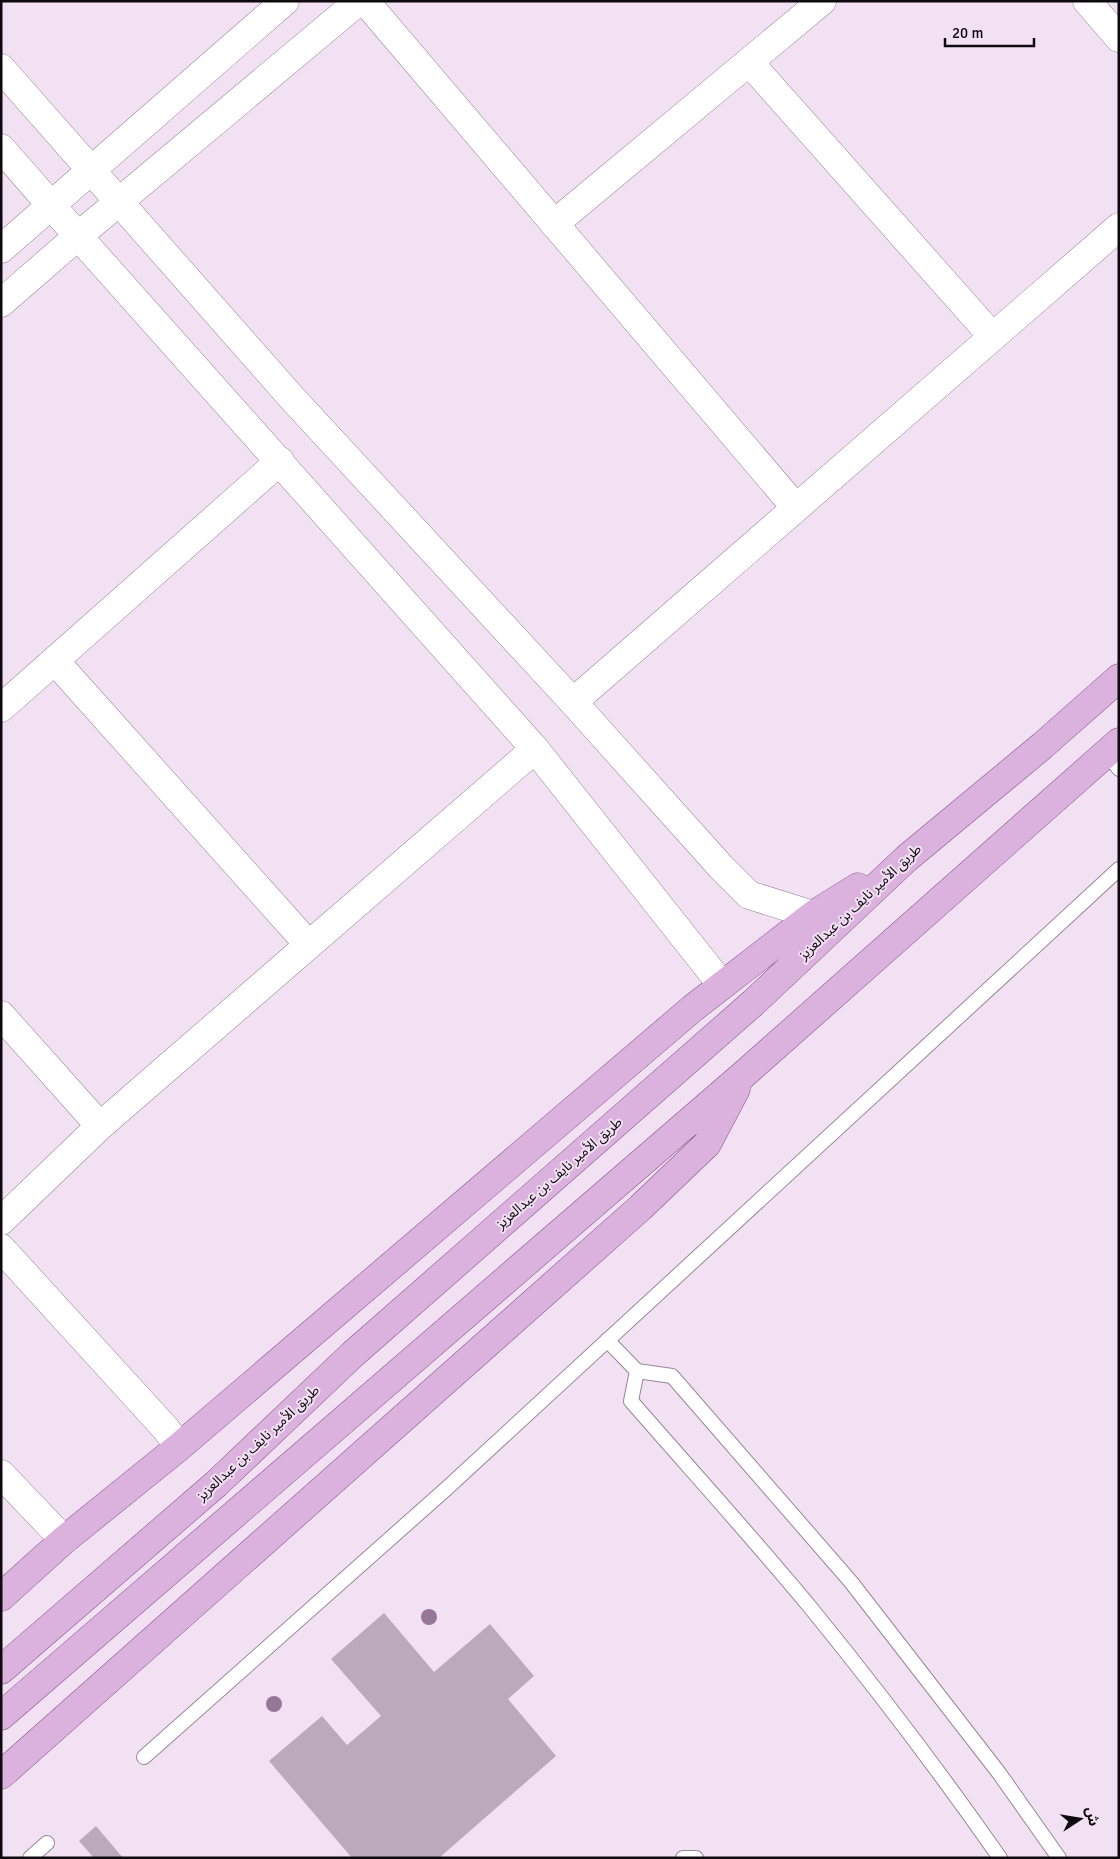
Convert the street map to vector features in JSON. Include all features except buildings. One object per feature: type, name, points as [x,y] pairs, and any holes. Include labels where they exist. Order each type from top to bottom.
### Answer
[{"type":"main road","name":"طريق الأمير نايف بن عبدالعزيز","points":[[1,1670],[216,1484],[353,1354],[753,1003],[907,858],[1042,746],[1119,678]]},
{"type":"main road","points":[[1,1716],[1115,755]]},
{"type":"main road","points":[[1,1597],[64,1540],[179,1447],[685,1014],[813,915],[907,858]]},
{"type":"main road","points":[[1,1775],[640,1208],[707,1144],[743,1075]]},
{"type":"street","points":[[1,249],[285,1]]},
{"type":"street","points":[[1,303],[78,236],[359,1]]},
{"type":"street","points":[[365,1],[796,508]]},
{"type":"street","points":[[554,224],[822,1]]},
{"type":"street","points":[[1087,1],[1119,38]]},
{"type":"street","points":[[749,62],[993,337]]},
{"type":"street","points":[[1,68],[292,398],[573,702],[721,867],[750,895],[813,915]]},
{"type":"street","points":[[1,148],[535,748],[722,985]]},
{"type":"street","points":[[573,702],[1119,227]]},
{"type":"street","points":[[1,708],[280,461]]},
{"type":"street","points":[[54,661],[309,945]]},
{"type":"street","points":[[1,1221],[100,1126],[535,748]]},
{"type":"street","points":[[1,1015],[100,1126]]},
{"type":"street","points":[[1,1248],[166,1429],[179,1447]]},
{"type":"street","points":[[1,1474],[64,1540]]},
{"type":"lane","points":[[144,1757],[446,1488],[1119,870]]},
{"type":"lane","points":[[607,1340],[637,1370],[672,1376],[851,1582],[999,1773],[1059,1858]]},
{"type":"lane","points":[[637,1370],[631,1401],[809,1606],[921,1749],[1000,1858]]},
{"type":"lane","points":[[30,1858],[47,1844]]},
{"type":"lane","points":[[683,1858],[696,1858]]}]
